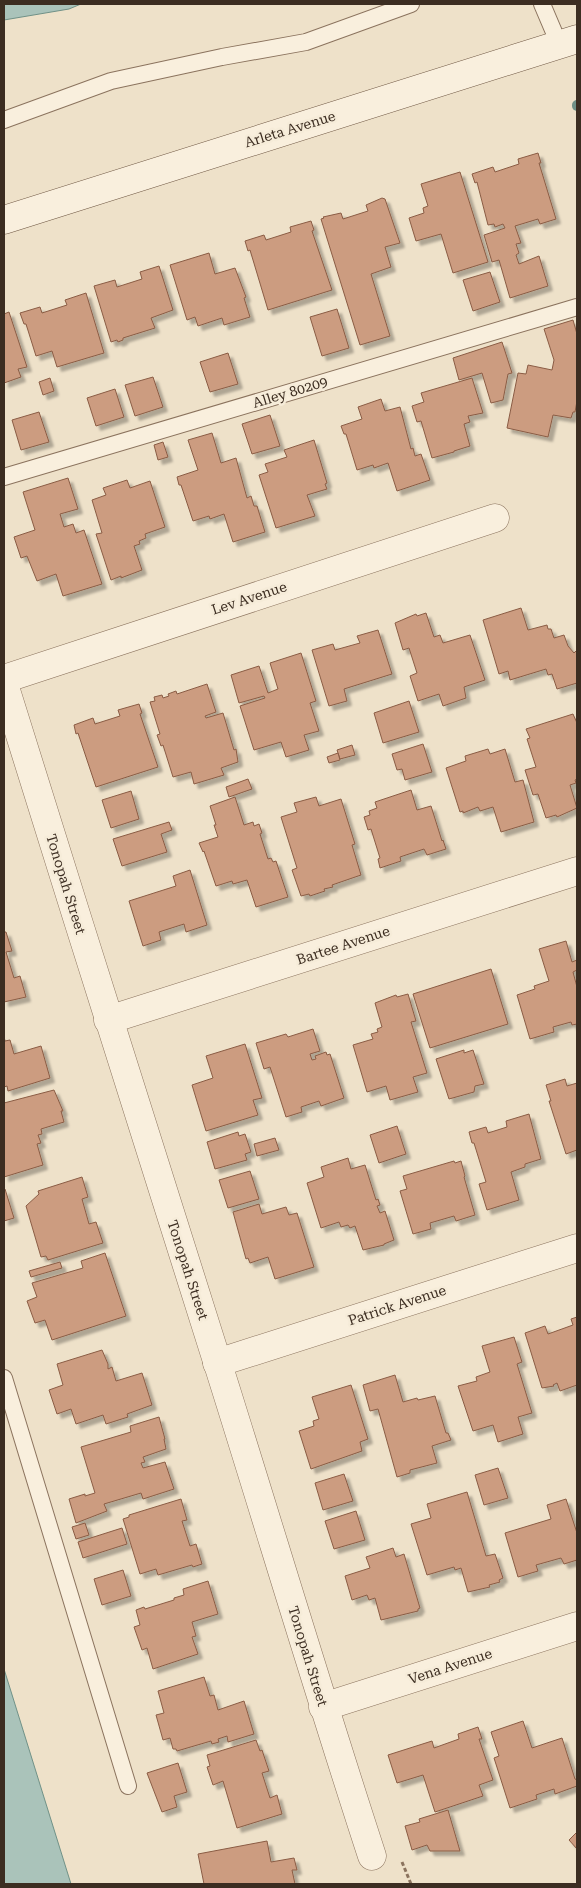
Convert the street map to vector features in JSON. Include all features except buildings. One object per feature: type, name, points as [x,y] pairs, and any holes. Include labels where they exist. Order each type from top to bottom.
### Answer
[{"type":"street","name":"Arleta Avenue","points":[[4,220],[568,42]]},
{"type":"street","name":"Lev Avenue","points":[[4,678],[495,518]]},
{"type":"street","name":"Tonopah Street","points":[[4,684],[108,1020],[218,1362],[323,1707],[372,1856]]},
{"type":"street","name":"Bartee Avenue","points":[[108,1020],[577,871]]},
{"type":"street","name":"Patrick Avenue","points":[[218,1362],[577,1248]]},
{"type":"street","name":"Vena Avenue","points":[[323,1707],[577,1626]]},
{"type":"lane","points":[[4,120],[111,81],[222,57],[306,42],[411,4]]},
{"type":"lane","points":[[542,4],[568,42]]},
{"type":"lane","name":"Alley 80209","points":[[4,477],[577,307]]},
{"type":"lane","points":[[4,1378],[128,1786]]},
{"type":"water","points":[[4,4],[81,4],[69,9],[4,20]]},
{"type":"water","points":[[4,1669],[71,1884],[4,1884]]}]
